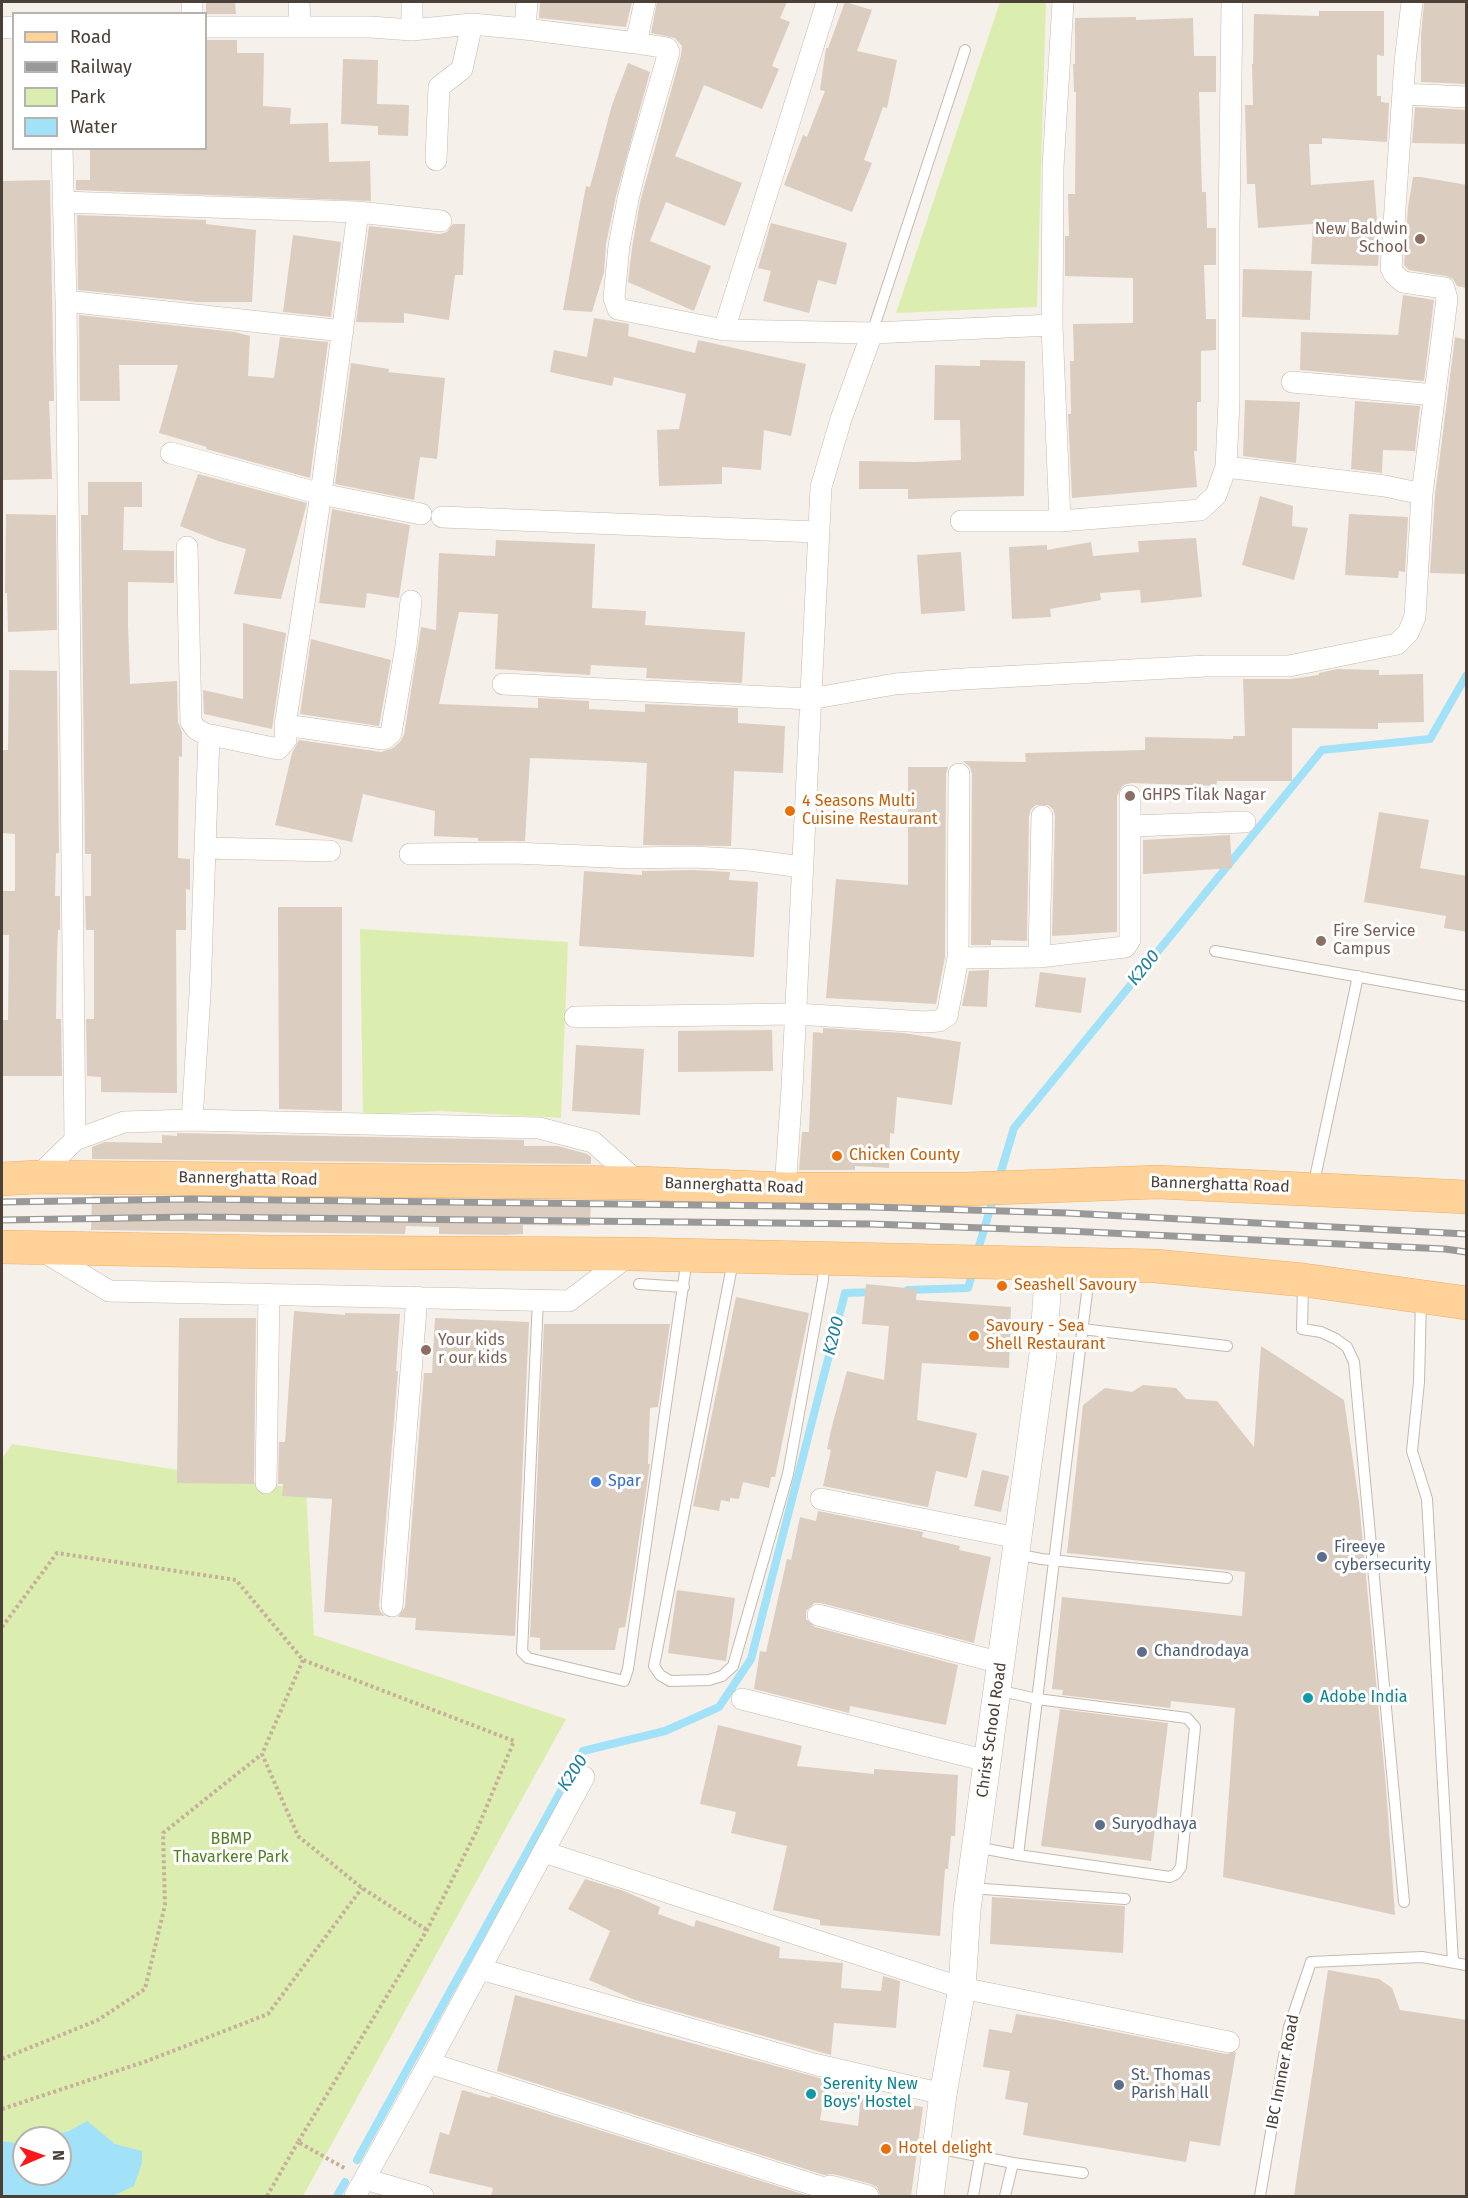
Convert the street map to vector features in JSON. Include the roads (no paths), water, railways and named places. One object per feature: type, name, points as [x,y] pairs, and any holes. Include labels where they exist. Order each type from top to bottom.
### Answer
[{"type":"main road","name":"Bannerghatta Road","points":[[2,1179],[37,1177],[639,1183],[785,1189],[966,1189],[1158,1182],[1467,1197]]},
{"type":"main road","points":[[2,1247],[270,1252],[541,1253],[635,1269],[686,1271],[734,1256],[1155,1266],[1304,1280],[1467,1303]]},
{"type":"street","points":[[299,2],[300,27]]},
{"type":"street","points":[[412,2],[412,30]]},
{"type":"street","points":[[525,29],[527,2]]},
{"type":"street","points":[[636,43],[645,2]]},
{"type":"street","points":[[724,330],[827,2]]},
{"type":"street","points":[[1060,521],[1052,325],[1053,167],[1063,2]]},
{"type":"street","points":[[961,521],[1060,521],[1200,510],[1216,495],[1226,467],[1229,401],[1232,2]]},
{"type":"street","points":[[503,684],[810,699],[895,684],[963,679],[1206,666],[1289,666],[1397,644],[1408,633],[1415,617],[1422,494],[1447,299],[1444,288],[1403,282],[1391,268],[1412,2]]},
{"type":"street","points":[[207,27],[370,27],[412,30],[472,24],[667,48],[669,51],[638,159],[619,246],[615,304],[618,309],[724,330],[872,333],[1052,325]]},
{"type":"street","points":[[435,160],[439,87],[462,69],[472,24]]},
{"type":"street","points":[[1403,94],[1467,97]]},
{"type":"street","points":[[62,150],[66,301],[75,1140]]},
{"type":"street","points":[[63,202],[358,212],[441,221]]},
{"type":"street","points":[[187,547],[191,722],[196,729],[209,736],[278,749],[286,740],[285,725],[321,494],[358,212]]},
{"type":"street","points":[[66,301],[343,331]]},
{"type":"street","points":[[785,1189],[820,488],[841,419],[872,333]]},
{"type":"street","points":[[1292,382],[1435,395]]},
{"type":"street","points":[[171,453],[321,494],[421,514]]},
{"type":"street","points":[[1226,467],[1385,486],[1422,494]]},
{"type":"street","points":[[442,517],[817,532]]},
{"type":"street","points":[[285,725],[383,739],[387,737],[391,733],[411,601]]},
{"type":"street","points":[[192,1119],[200,994],[209,736]]},
{"type":"street","points":[[575,1017],[795,1014],[925,1022],[939,1021],[947,1016],[958,958],[959,774]]},
{"type":"street","points":[[958,958],[1039,957],[1125,947],[1130,940],[1130,796]]},
{"type":"street","points":[[1039,957],[1042,816]]},
{"type":"street","points":[[1131,826],[1245,822]]},
{"type":"street","points":[[205,848],[330,851]]},
{"type":"street","points":[[410,854],[513,853],[634,858],[693,857],[749,860],[802,867]]},
{"type":"street","points":[[37,1177],[75,1140],[124,1122],[192,1119],[539,1128],[593,1142],[639,1183]]},
{"type":"street","points":[[38,1248],[109,1291],[569,1301],[635,1269]]},
{"type":"street","name":"Christ School Road","points":[[930,2196],[943,2094],[962,1988],[970,1888],[1043,1354],[1049,1264]]},
{"type":"street","points":[[267,1483],[269,1294]]},
{"type":"street","points":[[392,1606],[417,1297]]},
{"type":"street","points":[[821,1499],[1017,1546]]},
{"type":"street","points":[[818,1615],[999,1677]]},
{"type":"street","points":[[742,1699],[987,1761]]},
{"type":"street","points":[[423,2196],[360,2188],[584,1777]]},
{"type":"street","points":[[544,1852],[962,1988],[1229,2043]]},
{"type":"street","points":[[480,1969],[814,2064],[943,2094]]},
{"type":"street","points":[[429,2063],[824,2188],[830,2186],[868,2196]]},
{"type":"lane","points":[[872,333],[965,50]]},
{"type":"lane","points":[[1215,951],[1467,996]]},
{"type":"lane","points":[[1312,1188],[1358,976]]},
{"type":"lane","points":[[734,1256],[654,1666],[660,1675],[670,1681],[709,1680],[722,1676],[733,1666],[788,1474],[823,1280],[824,1258]]},
{"type":"lane","points":[[1018,1855],[1090,1264]]},
{"type":"lane","points":[[538,1300],[522,1652],[528,1658],[624,1681],[630,1657],[686,1271]]},
{"type":"lane","points":[[1304,1280],[1302,1329],[1321,1332],[1336,1339],[1347,1347],[1354,1362],[1404,1902]]},
{"type":"lane","points":[[1421,1295],[1419,1382],[1412,1451],[1427,1499],[1453,1962]]},
{"type":"lane","points":[[1082,1329],[1227,1346]]},
{"type":"lane","points":[[1017,1546],[1053,1559],[1227,1578]]},
{"type":"lane","points":[[976,1847],[1170,1877],[1181,1867],[1195,1727],[1191,1721],[1187,1718],[1037,1699],[999,1677]]},
{"type":"lane","points":[[970,1888],[1125,1899]]},
{"type":"lane","name":"IBC Innner Road","points":[[1260,2196],[1289,2027],[1311,1962],[1422,1957],[1467,1965]]},
{"type":"lane","points":[[936,2148],[1083,2174]]},
{"type":"lane","points":[[973,2196],[980,2157]]},
{"type":"lane","points":[[1005,2196],[1012,2163]]},
{"type":"water","points":[[87,2121],[115,2144],[142,2151],[142,2163],[134,2186],[113,2196],[2,2196],[2,2141],[12,2142],[12,2186],[72,2186],[72,2129]]},
{"type":"waterway","name":"K200","points":[[999,1178],[1014,1128],[1322,750],[1430,739],[1466,676]]},
{"type":"waterway","name":"K200","points":[[977,1253],[994,1196]]},
{"type":"waterway","name":"K200","points":[[908,1290],[968,1288],[973,1271]]},
{"type":"waterway","name":"K200","points":[[357,2160],[583,1751],[665,1731],[719,1707],[751,1659],[845,1293],[875,1292]]},
{"type":"waterway","name":"K200","points":[[337,2196],[345,2182]]},
{"type":"railway","points":[[2,1202],[193,1199],[871,1207],[1067,1213],[1466,1234]]},
{"type":"railway","points":[[2,1220],[194,1217],[871,1224],[1067,1231],[1445,1249],[1466,1252]]},
{"type":"place","name":"New Baldwin School","points":[[1420,239]]},
{"type":"place","name":"GHPS Tilak Nagar","points":[[1130,796]]},
{"type":"place","name":"4 Seasons Multi Cuisine Restaurant","points":[[790,811]]},
{"type":"place","name":"Fire Service Campus","points":[[1321,941]]},
{"type":"place","name":"Chicken County","points":[[837,1156]]},
{"type":"place","name":"Seashell Savoury","points":[[1002,1286]]},
{"type":"place","name":"Savoury - Sea Shell Restaurant","points":[[974,1336]]},
{"type":"place","name":"Your kids r our kids","points":[[426,1350]]},
{"type":"place","name":"Spar","points":[[596,1482]]},
{"type":"place","name":"Fireeye cybersecurity","points":[[1322,1557]]},
{"type":"place","name":"Chandrodaya","points":[[1142,1652]]},
{"type":"place","name":"Adobe India","points":[[1308,1698]]},
{"type":"place","name":"Suryodhaya","points":[[1100,1825]]},
{"type":"place","name":"St. Thomas Parish Hall","points":[[1119,2085]]},
{"type":"place","name":"Serenity New Boys' Hostel","points":[[811,2094]]},
{"type":"place","name":"Hotel delight","points":[[886,2149]]},
{"type":"park label","name":"BBMP Thavarkere Park","points":[[231,1849]]}]
